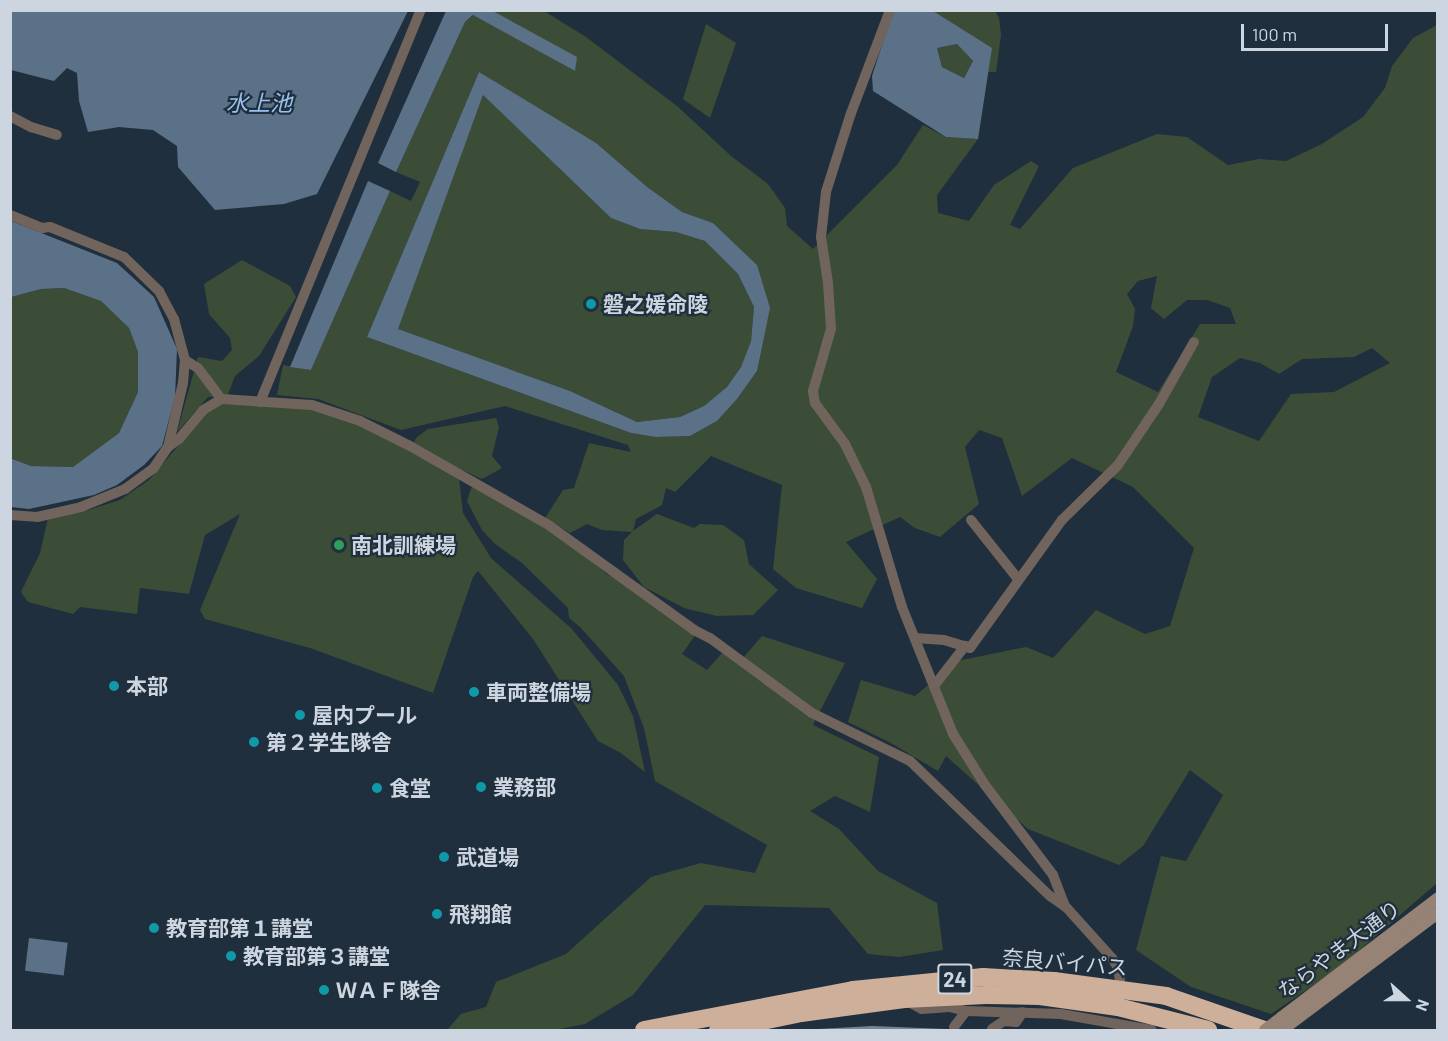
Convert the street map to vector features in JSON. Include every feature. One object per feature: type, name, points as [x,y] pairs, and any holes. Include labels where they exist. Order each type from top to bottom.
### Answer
[{"type":"highway","name":"奈良バイパス","points":[[644,1030],[853,990],[983,977],[1054,981],[1155,994],[1197,1005],[1262,1029]]},
{"type":"highway","name":"奈良バイパス","points":[[718,1030],[801,1013],[904,999],[986,995],[1040,996],[1118,1007],[1208,1030]]},
{"type":"street","points":[[260,402],[421,10]]},
{"type":"street","points":[[890,10],[826,192],[821,237],[828,283],[831,329],[813,391],[815,403],[845,444],[867,487],[902,607],[952,734],[985,785],[1053,875],[1066,907]]},
{"type":"street","points":[[10,116],[31,127],[57,135]]},
{"type":"street","points":[[10,215],[42,228],[50,227],[124,257],[159,291],[174,319],[185,360],[183,383],[168,447]]},
{"type":"street","points":[[915,638],[944,640],[970,648],[1062,520],[1118,465],[1159,404],[1194,342]]},
{"type":"street","points":[[185,360],[198,368],[221,399]]},
{"type":"street","points":[[10,515],[37,517],[81,507],[125,489],[153,469],[168,447],[179,439],[202,410],[221,399],[312,405],[360,421],[410,446],[550,526],[694,630],[710,638],[812,714],[910,761],[1050,896],[1066,907],[1112,958],[1118,968],[1120,980]]},
{"type":"street","points":[[971,520],[1018,579]]},
{"type":"street","points":[[934,686],[965,646]]},
{"type":"street","name":"ならやま大通り","points":[[1284,1024],[1437,898]]},
{"type":"street","name":"ならやま大通り","points":[[1262,1029],[1284,1024],[1437,913]]},
{"type":"street","points":[[904,999],[922,1010],[949,1007],[966,1011],[1061,1014],[1152,1030]]},
{"type":"street","points":[[954,1027],[966,1011]]},
{"type":"street","points":[[992,1029],[1004,1021],[1016,1022],[1023,1012]]},
{"type":"green space","points":[[493,11],[544,11],[586,37],[677,106],[731,156],[768,184],[785,208],[787,226],[813,249],[897,165],[923,125],[946,137],[978,139],[937,195],[938,213],[969,221],[994,185],[1031,161],[1039,166],[1010,225],[1020,229],[1073,168],[1157,134],[1187,137],[1228,165],[1259,159],[1286,161],[1322,144],[1363,117],[1385,88],[1392,66],[1413,38],[1437,25],[1437,883],[1340,967],[1271,1014],[1191,987],[1136,950],[1161,856],[1186,861],[1223,795],[1190,770],[1143,846],[1119,865],[1028,829],[946,756],[938,771],[889,742],[848,722],[861,680],[915,696],[957,661],[1026,647],[1053,658],[1096,610],[1145,634],[1170,626],[1194,548],[1133,487],[1072,458],[1022,496],[1002,438],[979,430],[965,447],[979,504],[940,537],[915,528],[900,517],[846,542],[877,579],[862,608],[796,588],[773,569],[782,485],[711,456],[675,492],[666,488],[662,505],[636,519],[633,531],[657,514],[694,528],[700,524],[723,525],[744,540],[749,564],[778,590],[753,615],[717,616],[684,608],[644,587],[623,560],[624,540],[632,532],[602,530],[587,524],[570,533],[545,518],[563,490],[574,488],[589,443],[631,452],[628,445],[505,406],[401,430],[318,399],[277,395],[283,365],[311,370],[390,191],[411,201],[420,182],[396,172],[465,22],[474,15],[575,71],[576,57]],"holes":[[[479,72],[682,212],[713,223],[757,265],[757,371],[737,399],[717,421],[690,436],[656,437],[631,433],[367,337]],[[1157,276],[1151,308],[1164,319],[1187,300],[1207,300],[1230,308],[1236,324],[1200,324],[1158,392],[1116,372],[1133,326],[1135,309],[1127,294],[1138,281]],[[1372,348],[1390,363],[1334,392],[1291,394],[1259,441],[1198,417],[1212,377],[1240,358],[1260,363],[1279,374],[1302,359],[1354,357]]]},
{"type":"green space","points":[[928,11],[995,11],[999,18],[1001,35],[996,72],[987,72]]},
{"type":"green space","points":[[706,24],[736,43],[710,118],[683,99]]},
{"type":"green space","points":[[957,44],[973,61],[964,78],[942,67],[937,48]]},
{"type":"green space","points":[[483,95],[611,218],[640,229],[676,232],[705,241],[738,274],[754,307],[751,341],[741,367],[727,387],[704,406],[680,417],[637,422],[570,391],[397,329]]},
{"type":"green space","points":[[242,260],[290,286],[296,297],[259,356],[235,376],[228,394],[236,396],[208,397],[177,432],[198,357],[222,361],[232,350],[230,338],[209,314],[204,284]]},
{"type":"green space","points":[[64,288],[101,301],[129,328],[138,352],[138,392],[119,433],[73,467],[31,466],[11,458],[10,297],[41,289]]},
{"type":"green space","points":[[221,404],[311,408],[345,419],[402,445],[459,478],[463,513],[491,558],[571,628],[618,685],[633,716],[645,772],[621,753],[598,741],[533,639],[478,571],[473,577],[433,693],[310,648],[205,619],[200,610],[240,514],[205,535],[189,594],[140,588],[137,614],[80,607],[73,614],[28,602],[21,592],[40,553],[48,518],[82,512],[120,500],[149,480],[211,407]]},
{"type":"green space","points":[[496,418],[499,427],[492,456],[502,468],[482,479],[411,447],[417,437],[428,429]]},
{"type":"green space","points":[[472,486],[558,535],[608,575],[627,582],[696,634],[682,654],[707,670],[723,652],[816,718],[813,725],[879,757],[870,812],[835,796],[810,811],[839,829],[878,871],[937,903],[943,950],[899,957],[868,954],[829,908],[705,905],[633,995],[585,1024],[555,1030],[447,1030],[461,1014],[486,1007],[496,982],[566,954],[651,877],[701,863],[755,873],[767,845],[655,781],[644,728],[624,676],[581,628],[569,618],[568,608],[522,563],[495,544],[482,530],[467,501]]},
{"type":"green space","points":[[762,636],[845,663],[819,713],[743,658]]},
{"type":"water","name":"水上池","points":[[10,11],[408,11],[317,194],[284,204],[215,210],[178,167],[177,146],[153,130],[119,127],[88,132],[79,101],[77,73],[67,68],[54,81],[11,70]]},
{"type":"water","points":[[446,11],[493,11],[577,57],[575,71],[473,15],[465,22],[396,172],[378,163]]},
{"type":"water","points":[[893,11],[933,11],[992,48],[978,139],[946,137],[873,91],[872,76]],"holes":[[[957,44],[973,61],[964,78],[942,67],[937,48]]]},
{"type":"water","points":[[479,72],[596,143],[647,187],[682,212],[713,223],[757,265],[770,308],[757,371],[737,399],[717,421],[690,436],[656,437],[631,433],[367,337]],"holes":[[[483,95],[611,218],[640,229],[676,232],[705,241],[738,274],[754,307],[751,341],[741,367],[727,387],[704,406],[680,417],[637,422],[570,391],[398,329]]]},
{"type":"water","points":[[368,181],[390,191],[311,370],[290,367]]},
{"type":"water","points":[[11,221],[117,263],[154,297],[177,349],[175,397],[162,446],[144,465],[117,485],[94,495],[29,509],[11,507],[10,458],[31,466],[73,467],[119,433],[138,392],[138,352],[129,328],[101,301],[64,288],[41,289],[11,297]]},
{"type":"water","points":[[29,938],[68,943],[64,976],[25,971]]},
{"type":"railway","points":[[818,1030],[872,1027],[945,1030]]},
{"type":"place","name":"磐之媛命陵","points":[[591,304]]},
{"type":"place","name":"南北訓練場","points":[[339,545]]},
{"type":"place","name":"本部","points":[[114,686]]},
{"type":"place","name":"車両整備場","points":[[474,692]]},
{"type":"place","name":"屋内プール","points":[[300,715]]},
{"type":"place","name":"第２学生隊舎","points":[[254,742]]},
{"type":"place","name":"業務部","points":[[481,787]]},
{"type":"place","name":"食堂","points":[[377,788]]},
{"type":"place","name":"武道場","points":[[444,857]]},
{"type":"place","name":"飛翔館","points":[[437,914]]},
{"type":"place","name":"教育部第１講堂","points":[[154,928]]},
{"type":"place","name":"教育部第３講堂","points":[[231,956]]},
{"type":"place","name":"ＷＡＦ隊舎","points":[[324,990]]}]
